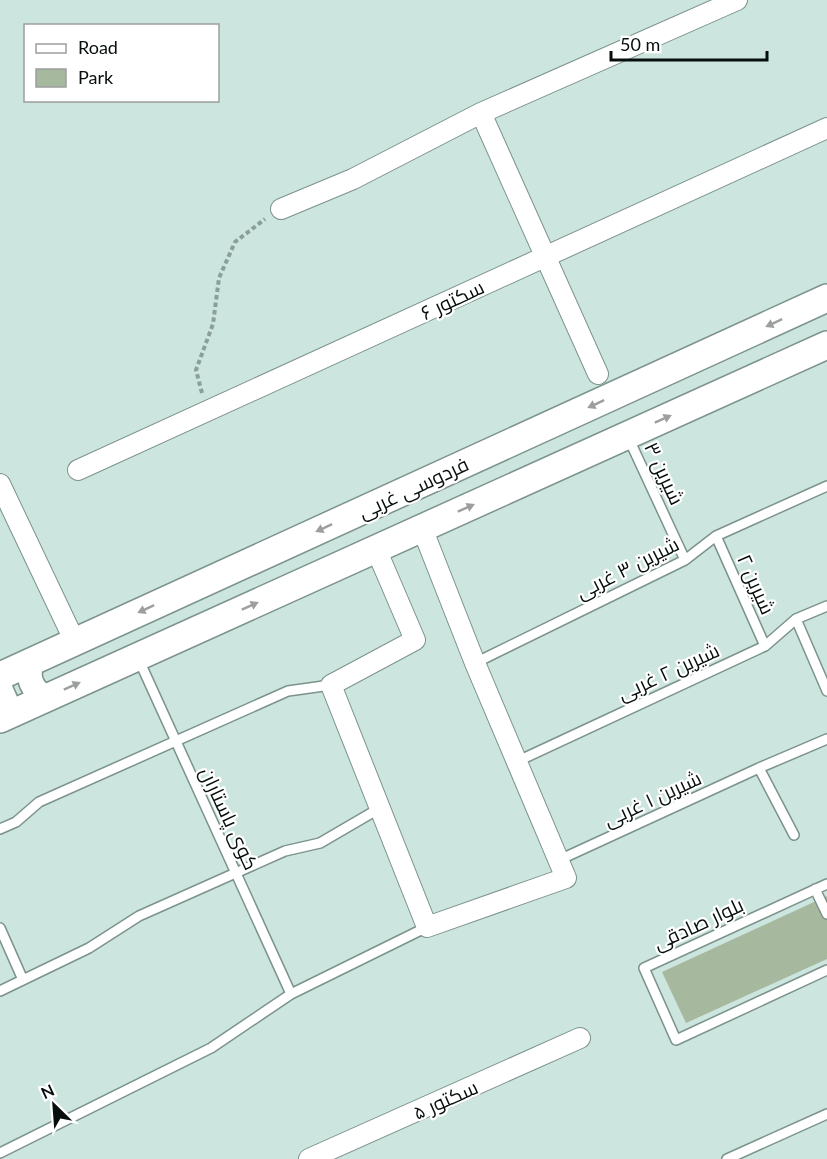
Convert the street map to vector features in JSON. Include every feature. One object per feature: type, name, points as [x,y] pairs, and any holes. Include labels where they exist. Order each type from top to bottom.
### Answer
[{"type":"main road","name":"فردوسی غربی","points":[[0,676],[827,298]]},
{"type":"main road","name":"فردوسی غربی","points":[[1,719],[827,345]]},
{"type":"street","points":[[281,209],[353,179],[481,113],[737,0]]},
{"type":"street","points":[[481,113],[598,374]]},
{"type":"street","name":"سکتور ۶","points":[[78,470],[827,128]]},
{"type":"street","points":[[0,484],[75,642]]},
{"type":"street","points":[[376,549],[415,640],[331,685],[428,927],[566,878],[475,663],[422,528]]},
{"type":"street","points":[[32,662],[30,680],[39,694],[46,698]]},
{"type":"street","points":[[0,688],[7,704],[1,719]]},
{"type":"street","name":"سکتور ۵","points":[[309,1159],[351,1151],[580,1038]]},
{"type":"lane","name":"شیرین ۳","points":[[627,435],[685,560]]},
{"type":"lane","name":"شیرین ۳ غربی","points":[[475,663],[685,560],[716,536],[827,486]]},
{"type":"lane","name":"شیرین ۲","points":[[716,536],[765,646]]},
{"type":"lane","name":"شیرین ۲ غربی","points":[[518,761],[765,646],[796,619],[827,606]]},
{"type":"lane","points":[[796,619],[827,691]]},
{"type":"lane","name":"کوی پاستاران","points":[[137,657],[291,994]]},
{"type":"lane","points":[[0,829],[16,822],[39,802],[288,691],[331,685]]},
{"type":"lane","name":"شیرین ۱ غربی","points":[[558,860],[827,739]]},
{"type":"lane","points":[[759,768],[794,835]]},
{"type":"lane","points":[[0,991],[89,948],[139,916],[236,875],[285,851],[320,843],[380,808]]},
{"type":"lane","name":"بلوار صادقی","points":[[827,884],[644,968],[676,1040],[827,970]]},
{"type":"lane","points":[[815,889],[827,914]]},
{"type":"lane","points":[[0,1153],[210,1048],[291,994],[428,927]]},
{"type":"lane","points":[[0,928],[23,980]]},
{"type":"lane","points":[[727,1159],[827,1114]]},
{"type":"path","points":[[207,411],[196,370],[213,324],[219,278],[235,242],[252,226],[281,209]]},
{"type":"green space","points":[[827,896],[827,959],[686,1023],[662,972]]}]
